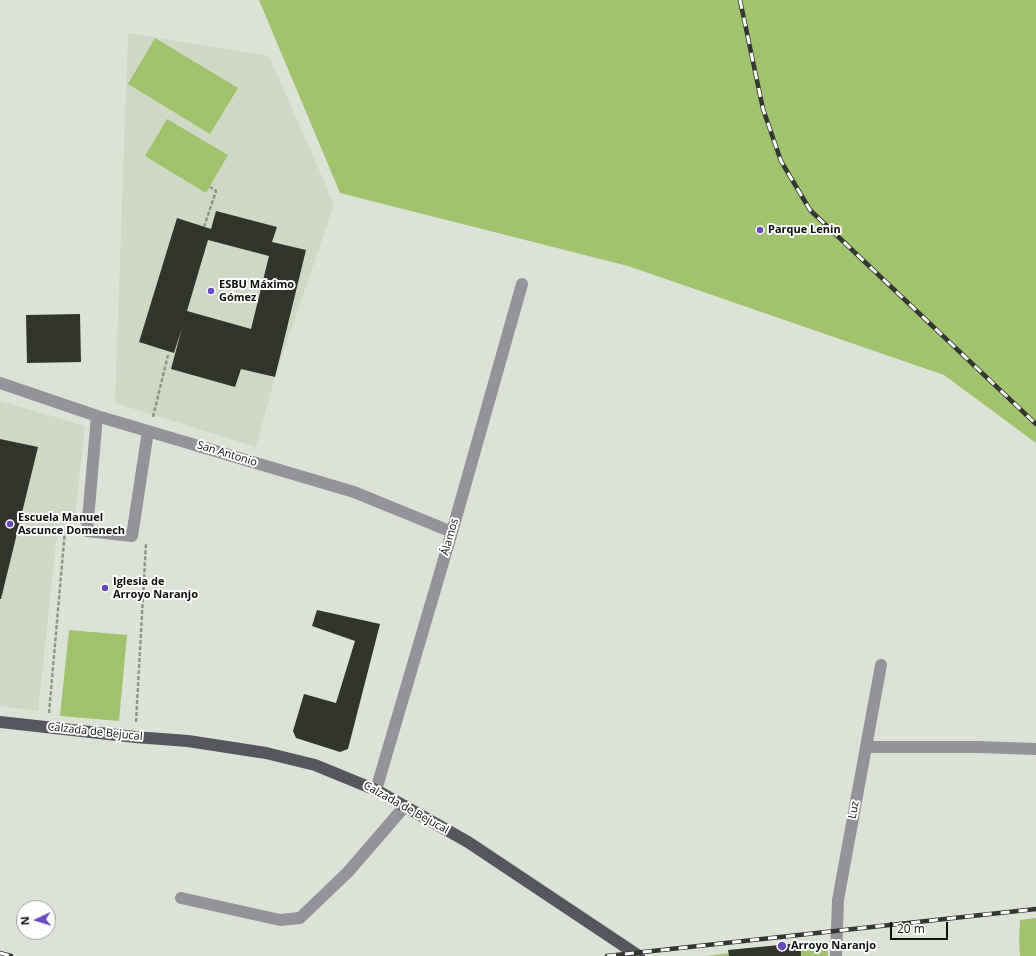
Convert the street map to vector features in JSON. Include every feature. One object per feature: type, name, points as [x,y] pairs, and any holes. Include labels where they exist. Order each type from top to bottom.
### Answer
[{"type":"main road","name":"Calzada de Bejucal","points":[[0,722],[135,737],[188,741],[266,753],[315,765],[376,790],[468,842],[639,956]]},
{"type":"street","name":"Álamos","points":[[376,790],[452,532],[522,284]]},
{"type":"street","name":"San Antonio","points":[[0,383],[97,416],[354,492],[452,532]]},
{"type":"street","points":[[97,416],[87,531],[132,536],[148,431]]},
{"type":"street","name":"Luz","points":[[836,956],[838,900],[881,665]]},
{"type":"street","points":[[866,747],[977,747],[1036,749]]},
{"type":"street","points":[[181,898],[280,920],[300,918],[348,872],[405,806]]},
{"type":"path","points":[[204,227],[216,191],[210,187]]},
{"type":"path","points":[[153,415],[168,355]]},
{"type":"path","points":[[48,728],[65,530],[87,531]]},
{"type":"path","points":[[132,536],[146,538],[135,737]]},
{"type":"shaded area","name":"ESBU Máximo Gómez","points":[[128,33],[269,56],[334,204],[275,377],[256,447],[115,403]]},
{"type":"shaded area","points":[[0,401],[85,426],[74,524],[58,525],[38,711],[0,706]]},
{"type":"green space","name":"Parque Lenin","points":[[259,0],[1036,0],[1036,443],[944,375],[628,266],[340,193]]},
{"type":"green space","points":[[155,38],[238,88],[210,134],[128,84]]},
{"type":"green space","points":[[167,119],[228,155],[206,193],[145,156]]},
{"type":"green space","points":[[69,630],[127,635],[119,721],[60,716]]},
{"type":"green space","points":[[1036,918],[1036,956],[1020,956],[1020,920]]},
{"type":"green space","points":[[828,941],[828,956],[706,956]]},
{"type":"building","points":[[216,211],[277,227],[272,242],[306,250],[275,377],[241,369],[235,387],[171,369],[182,328],[174,353],[139,342],[177,218],[211,229]],"holes":[[[208,240],[269,256],[251,329],[187,311]]]},
{"type":"building","points":[[80,314],[81,362],[27,363],[26,315]]},
{"type":"building","name":"Escuela Manuel Ascunce Domenech","points":[[0,439],[38,447],[1,599],[0,599]]},
{"type":"building","points":[[317,610],[380,624],[348,749],[340,752],[296,738],[293,731],[304,694],[336,703],[355,641],[312,626]]},
{"type":"building","name":"Arroyo Naranjo","points":[[800,943],[801,956],[729,956],[728,950]]},
{"type":"railway","points":[[740,0],[763,109],[781,161],[810,210],[1036,424]]},
{"type":"railway","points":[[607,956],[1036,909]]},
{"type":"railway","points":[[0,953],[11,956]]},
{"type":"place","name":"Parque Lenin","points":[[760,230]]},
{"type":"place","name":"ESBU Máximo Gómez","points":[[211,291]]},
{"type":"place","name":"Escuela Manuel Ascunce Domenech","points":[[10,524]]},
{"type":"place","name":"Iglesia de Arroyo Naranjo","points":[[105,588]]},
{"type":"place","name":"Arroyo Naranjo","points":[[782,946]]}]
